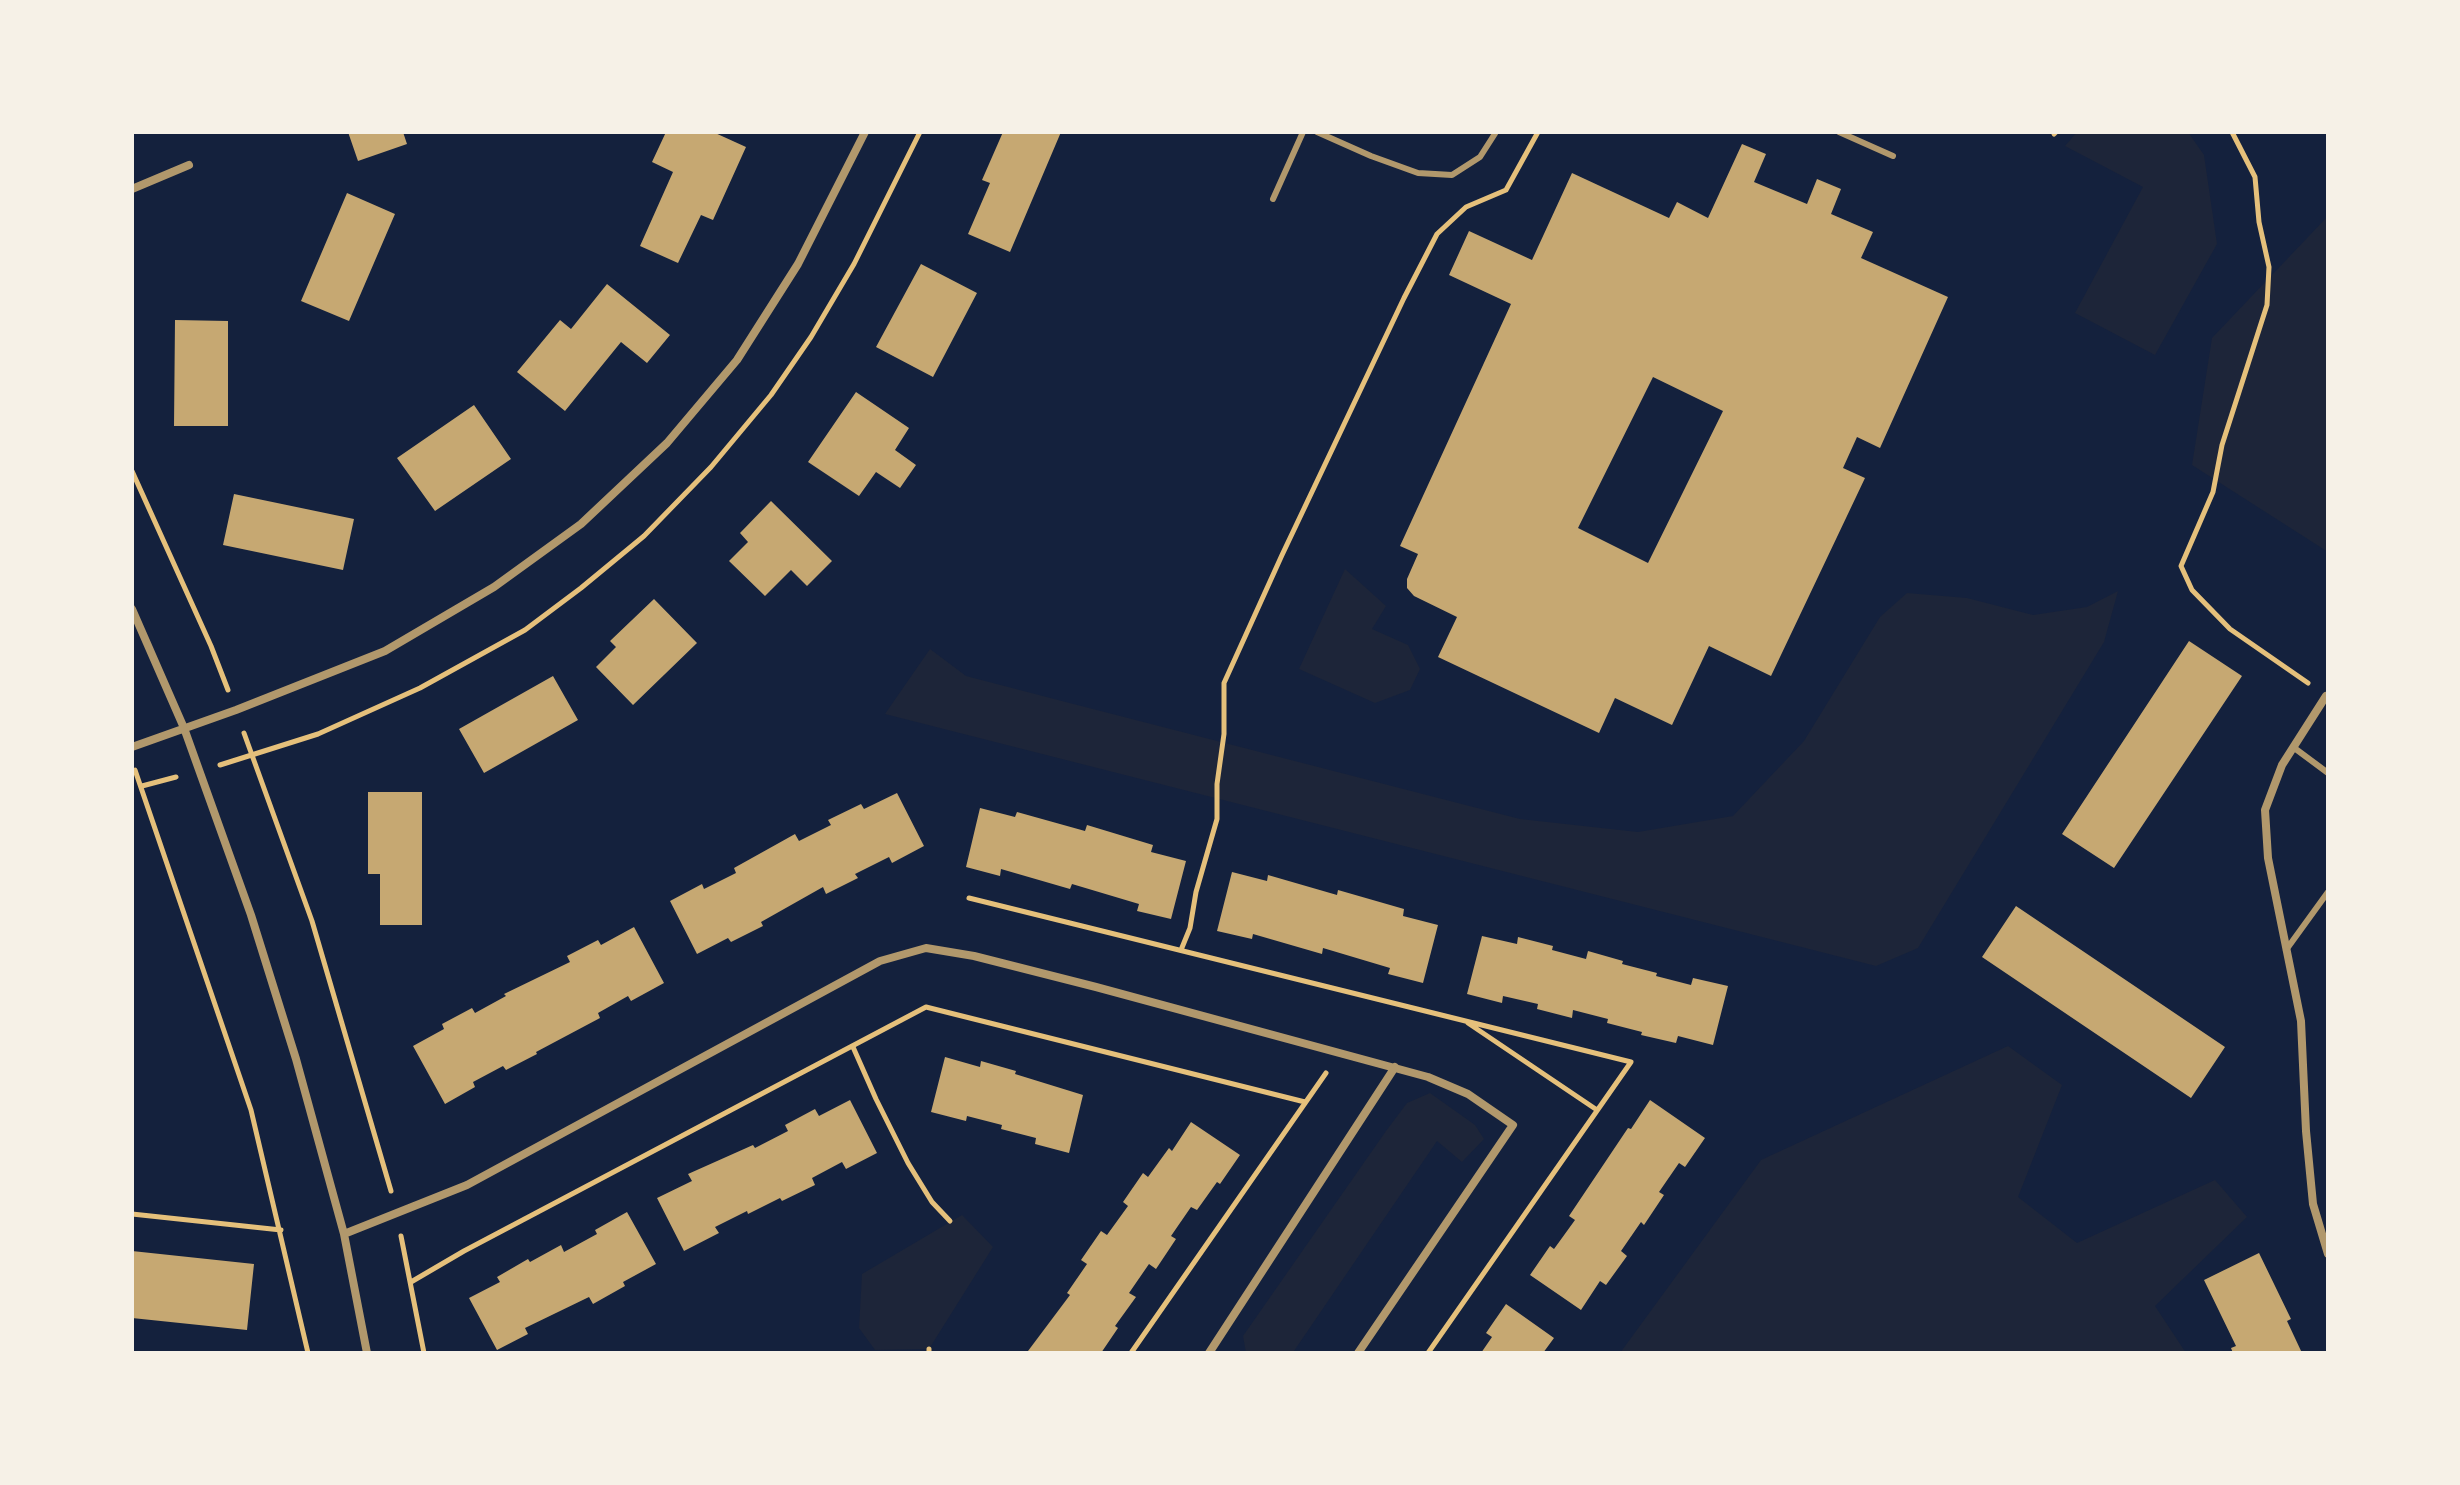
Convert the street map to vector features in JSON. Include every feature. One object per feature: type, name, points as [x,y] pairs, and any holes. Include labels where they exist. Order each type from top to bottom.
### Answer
[{"type":"street","points":[[132,747],[385,651],[494,587],[581,524],[667,443],[737,360],[798,264],[865,132]]},
{"type":"street","points":[[132,189],[189,165]]},
{"type":"street","points":[[132,609],[184,728],[255,929],[296,1059],[344,1234],[367,1353]]},
{"type":"street","points":[[2326,696],[2282,765],[2265,810],[2268,858],[2301,1021],[2313,1204],[2328,1254]]},
{"type":"street","points":[[344,1234],[467,1185],[880,961],[926,948],[1020,968],[1395,1067],[1468,1094],[1513,1125],[1358,1353]]},
{"type":"street","points":[[1209,1353],[1395,1067]]},
{"type":"lane","points":[[1273,199],[1303,132]]},
{"type":"lane","points":[[1317,132],[1418,173],[1452,175],[1480,157],[1496,132]]},
{"type":"lane","points":[[1839,132],[1893,156]]},
{"type":"lane","points":[[2293,747],[2328,773]]},
{"type":"lane","points":[[2286,950],[2328,892]]},
{"type":"path","points":[[1181,950],[1190,928],[1196,892],[1217,819],[1217,784],[1224,734],[1224,683],[1437,234],[1466,207],[1506,190],[1538,132]]},
{"type":"path","points":[[2232,132],[2255,177],[2259,222],[2269,267],[2267,305],[2225,433],[2213,492],[2181,566],[2192,590],[2230,629],[2326,696]]},
{"type":"path","points":[[132,471],[211,646],[312,921],[388,1175],[424,1353]]},
{"type":"path","points":[[132,761],[251,1110],[308,1353]]},
{"type":"path","points":[[411,1282],[926,1007],[1305,1102]]},
{"type":"path","points":[[1464,1020],[1597,1110]]},
{"type":"path","points":[[853,1047],[908,1163],[932,1202],[950,1221]]},
{"type":"path","points":[[1131,1353],[1340,1052]]},
{"type":"path","points":[[132,1214],[281,1230]]},
{"type":"shaded area","points":[[2077,132],[2188,132],[2204,155],[2217,244],[2155,355],[2075,313],[2143,187],[2065,146]]},
{"type":"shaded area","points":[[2328,216],[2328,552],[2192,465],[2212,338]]},
{"type":"shaded area","points":[[1345,569],[1386,606],[1372,629],[1408,645],[1420,669],[1410,690],[1375,703],[1299,669]]},
{"type":"shaded area","points":[[2118,591],[2104,642],[1918,948],[1876,966],[885,714],[930,649],[966,676],[1058,700],[1520,819],[1638,832],[1733,816],[1804,741],[1880,617],[1907,593],[1967,598],[2033,615],[2087,607]]},
{"type":"shaded area","points":[[2008,1046],[2062,1085],[2018,1197],[2077,1243],[2215,1180],[2247,1217],[2155,1306],[2186,1353],[1620,1353],[1761,1160]]},
{"type":"shaded area","points":[[1430,1093],[1475,1125],[1484,1139],[1462,1162],[1437,1141],[1294,1351],[1296,1353],[1246,1353],[1243,1336],[1386,1131],[1407,1103]]},
{"type":"shaded area","points":[[962,1215],[993,1247],[929,1349],[875,1350],[859,1328],[862,1274]]},
{"type":"building","points":[[348,132],[403,132],[407,144],[358,161]]},
{"type":"building","points":[[666,132],[713,132],[746,147],[713,220],[701,215],[678,263],[640,246],[673,172],[652,162]]},
{"type":"building","points":[[1003,132],[1061,132],[1010,252],[968,234],[990,183],[982,180]]},
{"type":"building","points":[[1742,144],[1766,154],[1754,182],[1807,204],[1817,179],[1841,189],[1831,214],[1873,232],[1861,258],[1948,297],[1880,448],[1857,437],[1843,468],[1865,478],[1771,676],[1709,646],[1672,725],[1615,698],[1599,733],[1438,657],[1457,617],[1414,596],[1407,588],[1407,579],[1418,554],[1400,546],[1511,304],[1449,275],[1469,231],[1532,260],[1572,173],[1669,218],[1677,202],[1708,218]],"holes":[[[1653,377],[1723,411],[1648,563],[1578,528]]]},
{"type":"building","points":[[347,193],[395,214],[349,321],[301,301]]},
{"type":"building","points":[[921,264],[977,293],[933,377],[876,347]]},
{"type":"building","points":[[607,284],[670,335],[647,363],[621,342],[565,411],[517,372],[560,320],[571,329]]},
{"type":"building","points":[[175,320],[228,321],[228,426],[174,426]]},
{"type":"building","points":[[856,392],[909,428],[895,450],[916,465],[900,488],[876,472],[859,496],[808,462]]},
{"type":"building","points":[[474,405],[511,459],[435,511],[397,458]]},
{"type":"building","points":[[234,494],[354,519],[343,570],[223,545]]},
{"type":"building","points":[[771,501],[832,561],[807,586],[791,570],[765,596],[729,561],[748,542],[740,533]]},
{"type":"building","points":[[654,599],[697,643],[633,705],[596,667],[616,647],[610,641]]},
{"type":"building","points":[[2189,641],[2242,676],[2114,868],[2062,834]]},
{"type":"building","points":[[553,676],[578,720],[484,773],[459,729]]},
{"type":"building","points":[[368,792],[422,792],[422,925],[380,925],[380,874],[368,874]]},
{"type":"building","points":[[897,793],[924,846],[892,863],[889,857],[855,874],[858,878],[826,894],[823,887],[761,922],[763,926],[731,942],[728,938],[697,954],[670,901],[702,884],[704,889],[736,873],[734,868],[795,834],[799,841],[831,825],[828,820],[861,804],[864,809]]},
{"type":"building","points":[[980,808],[1015,817],[1017,812],[1085,831],[1087,825],[1153,845],[1151,852],[1186,861],[1171,919],[1137,911],[1139,904],[1072,884],[1070,889],[1001,869],[1000,876],[966,867]]},
{"type":"building","points":[[1232,872],[1267,881],[1268,875],[1337,895],[1338,890],[1404,909],[1403,916],[1438,925],[1423,983],[1388,974],[1390,968],[1323,948],[1322,954],[1253,934],[1252,939],[1217,931]]},
{"type":"building","points":[[2016,906],[2225,1047],[2191,1098],[1982,957]]},
{"type":"building","points":[[634,927],[664,983],[631,1001],[628,996],[598,1013],[600,1018],[537,1054],[506,1070],[503,1066],[473,1082],[475,1087],[445,1104],[413,1046],[444,1029],[442,1024],[472,1008],[475,1013],[506,996],[504,994],[570,962],[567,956],[598,940],[601,945]]},
{"type":"building","points":[[1482,936],[1517,944],[1518,937],[1586,959],[1588,951],[1657,973],[1656,976],[1691,985],[1693,978],[1728,986],[1713,1045],[1678,1036],[1676,1043],[1641,1035],[1642,1032],[1607,1023],[1608,1019],[1573,1010],[1572,1018],[1537,1009],[1538,1004],[1503,996],[1502,1003],[1467,994]]},
{"type":"building","points":[[945,1057],[980,1067],[981,1061],[1083,1095],[1069,1153],[1035,1144],[1036,1138],[1001,1129],[1002,1125],[967,1116],[966,1121],[931,1112]]},
{"type":"building","points":[[850,1100],[877,1153],[846,1169],[842,1162],[812,1178],[815,1185],[715,1227],[719,1233],[684,1251],[657,1198],[692,1181],[688,1174],[753,1145],[755,1148],[788,1131],[785,1125],[815,1109],[819,1116]]},
{"type":"building","points":[[1650,1100],[1705,1138],[1685,1167],[1679,1163],[1659,1192],[1664,1195],[1644,1225],[1641,1222],[1621,1251],[1627,1256],[1606,1285],[1600,1281],[1581,1310],[1530,1275],[1550,1246],[1554,1249],[1575,1220],[1569,1216]]},
{"type":"building","points":[[1191,1122],[1240,1155],[1197,1210],[1191,1207],[1171,1236],[1176,1239],[1156,1269],[1149,1264],[1129,1293],[1136,1297],[1115,1326],[1118,1328],[1101,1353],[1028,1351],[1070,1295],[1067,1293],[1087,1264],[1081,1260],[1101,1231],[1107,1235],[1128,1206],[1123,1202],[1143,1173],[1148,1177],[1169,1148],[1172,1151]]},
{"type":"building","points":[[627,1212],[656,1264],[623,1282],[625,1286],[593,1304],[589,1297],[525,1328],[528,1334],[497,1350],[469,1298],[500,1282],[497,1277],[528,1259],[530,1262],[561,1245],[564,1252],[597,1234],[595,1230]]},
{"type":"building","points":[[132,1251],[254,1264],[247,1330],[132,1318]]},
{"type":"building","points":[[2259,1253],[2291,1319],[2287,1321],[2302,1353],[2233,1353],[2231,1348],[2236,1346],[2204,1280]]},
{"type":"building","points":[[1506,1304],[1554,1338],[1543,1353],[1481,1353],[1492,1337],[1486,1333]]}]
